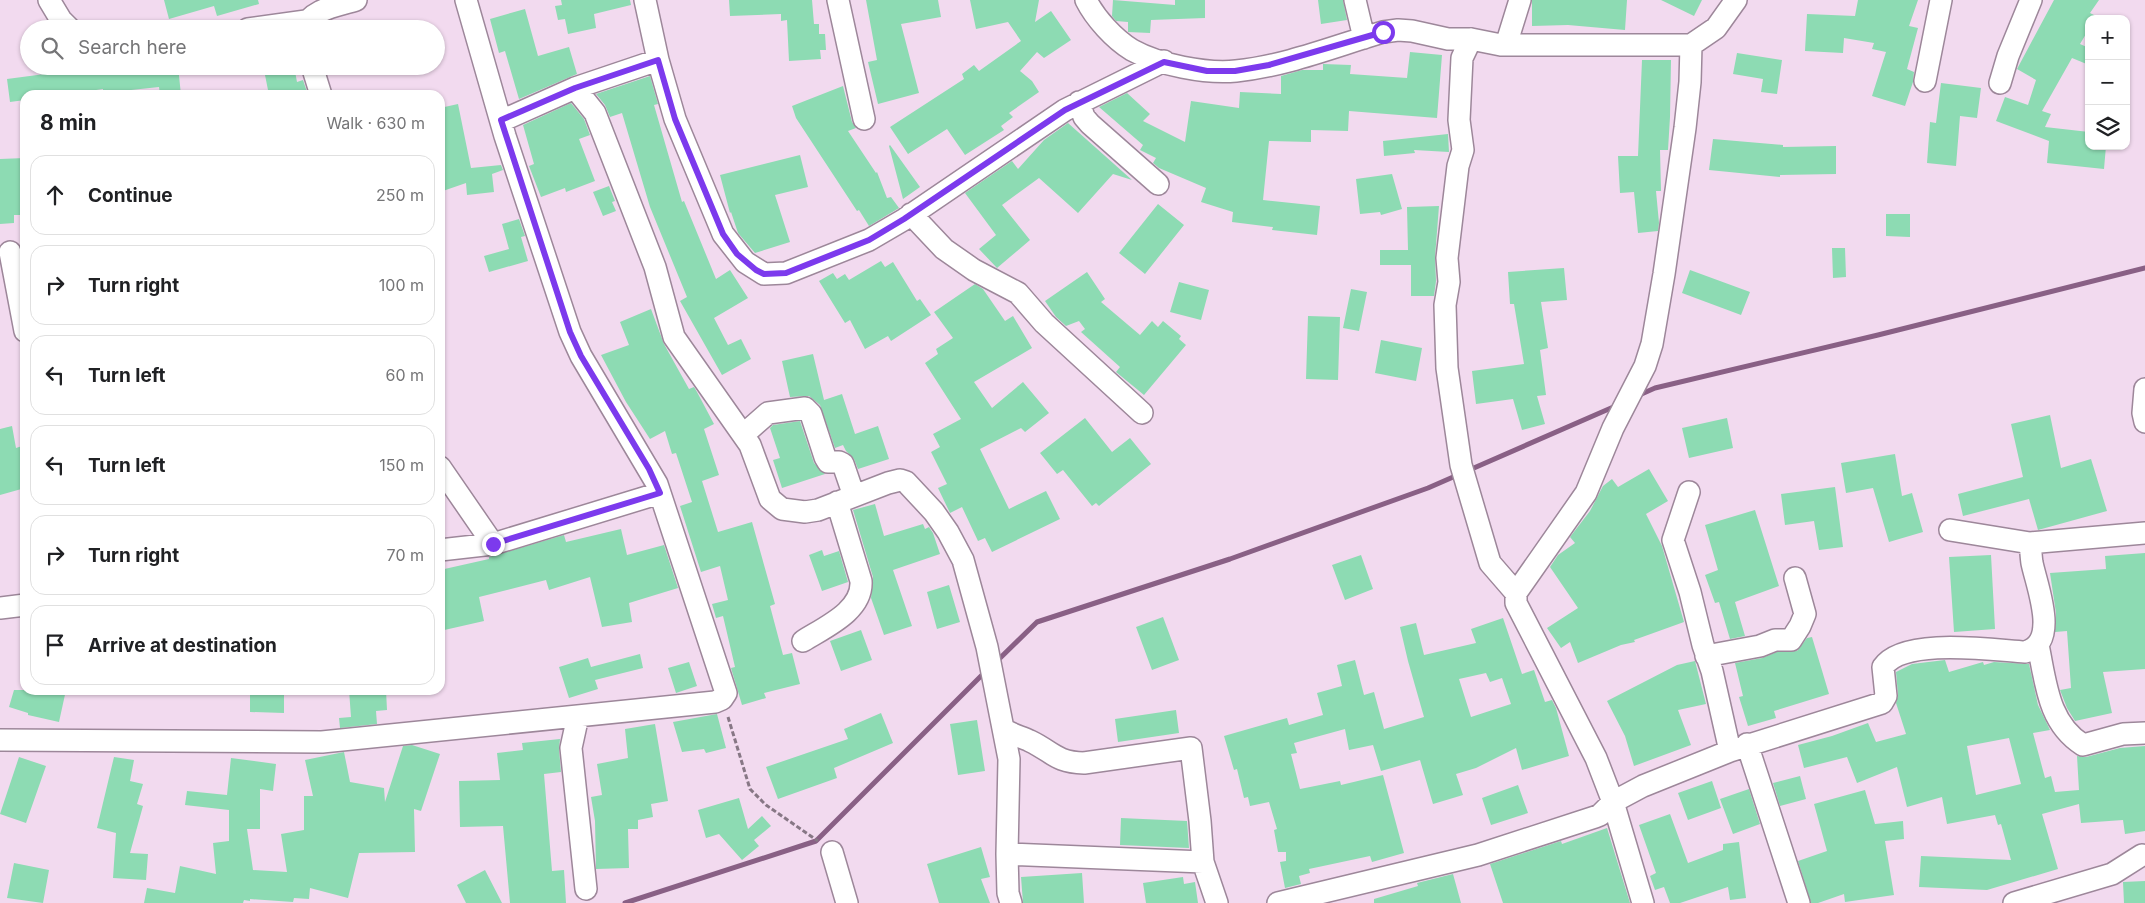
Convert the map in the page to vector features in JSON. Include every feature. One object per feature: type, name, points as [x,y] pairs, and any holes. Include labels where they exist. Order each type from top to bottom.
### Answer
[{"type":"street","points":[[49,0],[61,20]]},
{"type":"street","points":[[309,20],[314,14],[356,0]]},
{"type":"street","points":[[0,740],[322,742],[714,702],[722,699],[726,693],[660,493],[649,469],[581,356],[570,332],[501,120],[466,0]]},
{"type":"street","points":[[645,0],[658,60],[675,119],[723,234],[737,254],[756,270],[764,274],[786,273],[869,240],[911,214],[1040,125],[1079,102],[1164,62]]},
{"type":"street","points":[[838,0],[864,119]]},
{"type":"street","points":[[1086,0],[1090,8],[1112,34],[1132,50],[1164,62],[1207,71],[1235,71],[1277,63],[1398,30],[1448,39],[1471,39],[1506,45],[1691,46],[1716,28],[1736,0]]},
{"type":"street","points":[[1355,0],[1364,38]]},
{"type":"street","points":[[1506,45],[1520,0]]},
{"type":"street","points":[[1924,81],[1941,0]]},
{"type":"street","points":[[2000,83],[2008,56],[2031,0]]},
{"type":"street","points":[[1471,39],[1462,58],[1459,120],[1463,150],[1458,166],[1447,258],[1449,282],[1445,305],[1447,368],[1461,465],[1490,563],[1516,593]]},
{"type":"street","points":[[1644,903],[1613,802],[1592,749],[1516,603],[1516,593],[1586,492],[1613,428],[1645,366],[1652,344],[1664,274],[1685,128],[1690,82],[1691,46]]},
{"type":"street","points":[[501,120],[575,88],[658,60]]},
{"type":"street","points":[[315,75],[319,90]]},
{"type":"street","points":[[575,88],[595,113],[655,267],[674,337],[742,435],[755,457],[770,498],[782,509],[805,512],[900,480],[906,482],[934,512],[948,532],[965,568],[987,647],[1009,759],[1007,854],[1008,893],[1011,903]]},
{"type":"street","points":[[1079,102],[1084,117],[1090,124],[1158,184]]},
{"type":"street","points":[[911,214],[944,249],[974,270],[1018,293],[1044,323],[1142,413]]},
{"type":"street","points":[[12,252],[20,301]]},
{"type":"street","points":[[2145,389],[2143,413],[2145,422]]},
{"type":"street","points":[[742,435],[768,413],[805,408],[811,414],[826,460],[843,464],[845,499],[862,591],[851,608],[841,617],[803,641]]},
{"type":"street","points":[[445,474],[493,544]]},
{"type":"street","points":[[1689,492],[1673,540],[1690,592],[1693,614],[1706,656],[1738,748],[1799,903]]},
{"type":"street","points":[[445,549],[493,544],[660,493]]},
{"type":"street","points":[[1950,530],[2030,544],[2145,533]]},
{"type":"street","points":[[1278,903],[1498,850],[1600,815],[1613,802],[1643,786],[1738,748],[1882,703],[1886,696],[1883,667],[1887,662],[1901,654],[1948,646],[2025,652],[2032,650],[2038,646],[2042,637],[2045,620],[2031,560],[2030,544]]},
{"type":"street","points":[[1706,656],[1760,646],[1775,640],[1791,640],[1805,614],[1795,578]]},
{"type":"street","points":[[0,608],[20,605]]},
{"type":"street","points":[[2038,646],[2053,712],[2071,737],[2083,745],[2123,734],[2145,733]]},
{"type":"street","points":[[578,716],[571,748],[586,890]]},
{"type":"street","points":[[1004,730],[1016,737],[1029,740],[1052,756],[1069,763],[1084,763],[1191,748],[1203,862],[1217,903]]},
{"type":"street","points":[[828,848],[847,903]]},
{"type":"street","points":[[1007,854],[1203,862]]},
{"type":"street","points":[[2014,903],[2112,874],[2142,855]]},
{"type":"path","points":[[722,699],[750,789],[766,805],[828,848]]},
{"type":"building","points":[[164,0],[258,0],[259,4],[217,16],[214,6],[169,19]]},
{"type":"building","points":[[561,0],[630,0],[631,5],[594,14],[596,28],[568,34],[565,19],[558,20],[555,6],[562,5]]},
{"type":"building","points":[[729,0],[812,0],[814,24],[819,24],[819,34],[825,34],[826,50],[820,50],[821,59],[789,61],[787,20],[781,21],[781,14],[730,16]]},
{"type":"building","points":[[866,0],[938,0],[941,17],[901,24],[919,93],[878,104],[868,62],[877,60]]},
{"type":"building","points":[[970,0],[1039,0],[1035,22],[1051,11],[1071,40],[1044,58],[1037,52],[1020,71],[1032,81],[1039,92],[1009,113],[1013,117],[1001,126],[1004,130],[965,155],[947,129],[908,154],[890,127],[964,79],[962,74],[974,65],[979,71],[1021,41],[1008,22],[976,29]]},
{"type":"building","points":[[1113,0],[1175,5],[1175,0],[1205,0],[1205,18],[1151,20],[1150,33],[1128,32],[1128,22],[1116,21],[1112,16]]},
{"type":"building","points":[[1318,0],[1343,0],[1347,20],[1321,24]]},
{"type":"building","points":[[1532,0],[1627,0],[1625,30],[1568,25],[1532,26]]},
{"type":"building","points":[[1661,0],[1702,0],[1694,16]]},
{"type":"building","points":[[1858,0],[1918,0],[1909,26],[1918,28],[1907,69],[1914,72],[1913,82],[1905,106],[1872,96],[1886,52],[1872,49],[1874,43],[1844,38],[1843,53],[1805,51],[1807,14],[1855,16]]},
{"type":"building","points":[[2054,0],[2099,0],[2090,13],[2094,15],[2085,15],[2085,36],[2080,44],[2085,46],[2085,63],[2072,58],[2042,111],[2051,114],[2045,127],[2085,132],[2085,150],[2106,150],[2104,169],[2047,163],[2049,141],[1996,121],[2005,97],[2028,105],[2036,80],[2017,69]]},
{"type":"building","points":[[525,9],[538,56],[569,47],[577,74],[519,99],[505,51],[499,53],[490,19]]},
{"type":"building","points":[[1410,52],[1442,55],[1437,118],[1349,111],[1348,131],[1311,130],[1311,142],[1269,141],[1263,200],[1320,206],[1317,235],[1272,230],[1273,227],[1232,222],[1233,212],[1201,202],[1206,188],[1159,168],[1153,163],[1156,158],[1140,150],[1143,145],[1099,107],[1127,93],[1150,114],[1143,121],[1185,142],[1191,101],[1239,108],[1240,92],[1281,94],[1281,76],[1302,70],[1323,70],[1323,64],[1351,65],[1350,74],[1407,78]]},
{"type":"building","points":[[1737,53],[1782,60],[1777,94],[1761,92],[1763,79],[1733,74]]},
{"type":"building","points":[[1642,60],[1671,60],[1670,117],[1668,150],[1660,150],[1661,191],[1656,191],[1658,231],[1638,233],[1634,192],[1620,193],[1618,156],[1638,156]]},
{"type":"building","points":[[37,75],[179,75],[180,90],[159,90],[159,87],[131,90],[20,90],[20,101],[10,102],[7,79]]},
{"type":"building","points":[[265,75],[296,75],[297,82],[303,80],[306,90],[268,90]]},
{"type":"building","points":[[650,76],[658,104],[654,105],[682,202],[684,201],[716,279],[730,270],[748,298],[714,318],[728,345],[741,339],[751,359],[722,375],[680,301],[687,297],[650,207],[622,113],[610,117],[605,105],[596,94]]},
{"type":"building","points":[[1941,83],[1981,88],[1977,118],[1960,116],[1956,166],[1927,163],[1930,122],[1936,123]]},
{"type":"building","points":[[843,86],[852,122],[856,128],[848,131],[877,172],[887,198],[891,197],[899,208],[869,226],[859,210],[857,211],[796,118],[792,106]]},
{"type":"building","points":[[571,103],[584,119],[590,135],[579,139],[595,181],[566,192],[565,188],[541,197],[529,166],[534,164],[523,125]]},
{"type":"building","points":[[458,104],[471,168],[501,165],[503,170],[492,174],[494,192],[467,195],[466,183],[445,190],[445,107]]},
{"type":"building","points":[[1068,123],[1132,180],[1113,174],[1078,213],[1039,178],[1002,205],[1030,240],[997,268],[979,249],[996,235],[965,193],[1012,161],[1018,169],[1044,140]]},
{"type":"building","points":[[1448,134],[1449,152],[1414,150],[1415,153],[1384,156],[1383,141]]},
{"type":"building","points":[[1713,139],[1783,145],[1783,147],[1836,146],[1836,174],[1780,175],[1780,177],[1709,170]]},
{"type":"building","points":[[889,146],[920,187],[903,199]]},
{"type":"building","points":[[800,155],[808,187],[775,195],[790,242],[755,253],[738,233],[730,213],[720,175]]},
{"type":"building","points":[[20,158],[20,215],[14,215],[14,223],[0,224],[0,159]]},
{"type":"building","points":[[1392,174],[1402,209],[1381,215],[1380,212],[1360,214],[1356,179]]},
{"type":"building","points":[[609,186],[615,201],[612,202],[616,211],[603,216],[593,192]]},
{"type":"building","points":[[1158,204],[1184,225],[1145,274],[1119,253]]},
{"type":"building","points":[[1439,206],[1434,296],[1411,296],[1411,265],[1380,265],[1380,250],[1408,250],[1407,207]]},
{"type":"building","points":[[1886,214],[1910,214],[1910,237],[1886,236]]},
{"type":"building","points":[[519,219],[525,236],[521,237],[528,261],[489,272],[484,256],[509,249],[502,224]]},
{"type":"building","points":[[1832,248],[1845,248],[1846,277],[1833,278]]},
{"type":"building","points":[[881,261],[885,267],[893,262],[917,301],[920,299],[931,315],[891,341],[888,336],[865,349],[850,320],[845,323],[819,281],[833,273],[837,279],[845,274],[849,280]]},
{"type":"building","points":[[1564,268],[1567,300],[1541,302],[1548,348],[1540,350],[1546,395],[1537,396],[1545,424],[1522,430],[1513,399],[1476,404],[1472,371],[1524,364],[1514,304],[1510,304],[1508,272]]},
{"type":"building","points":[[1690,270],[1750,292],[1741,315],[1682,293]]},
{"type":"building","points":[[1087,272],[1105,299],[1101,302],[1140,335],[1152,321],[1158,327],[1163,321],[1181,336],[1179,339],[1186,345],[1144,395],[1116,372],[1120,367],[1081,332],[1085,329],[1079,321],[1066,326],[1056,317],[1045,301]]},
{"type":"building","points":[[1179,282],[1209,290],[1201,320],[1170,312]]},
{"type":"building","points":[[975,284],[983,289],[1005,321],[1013,316],[1032,348],[974,382],[992,408],[1023,382],[1049,413],[1025,432],[1021,428],[980,449],[1009,509],[1046,491],[1060,519],[992,552],[985,538],[978,541],[962,507],[950,513],[938,488],[947,484],[931,452],[940,447],[933,434],[961,419],[925,363],[938,354],[936,349],[953,338],[934,312]]},
{"type":"building","points":[[1351,289],[1367,292],[1359,331],[1343,328]]},
{"type":"building","points":[[651,309],[664,344],[689,389],[694,387],[714,424],[704,429],[719,475],[702,481],[718,532],[752,522],[775,604],[770,606],[783,655],[792,653],[800,684],[764,693],[766,698],[742,705],[731,668],[735,667],[723,616],[716,618],[712,604],[728,600],[720,566],[701,572],[680,506],[692,502],[676,453],[672,454],[665,431],[650,439],[626,402],[601,355],[629,345],[620,322]]},
{"type":"building","points":[[1308,316],[1340,317],[1338,380],[1306,379]]},
{"type":"building","points":[[1381,340],[1422,348],[1416,381],[1375,373]]},
{"type":"building","points":[[813,354],[824,400],[842,394],[855,434],[878,426],[889,459],[858,469],[854,459],[843,445],[835,448],[820,405],[809,396],[790,397],[782,361]]},
{"type":"building","points":[[2050,415],[2061,468],[2091,459],[2107,511],[2038,530],[2029,499],[1963,516],[1958,494],[2023,477],[2011,424]]},
{"type":"building","points":[[1085,418],[1112,452],[1130,438],[1151,464],[1099,506],[1096,503],[1092,506],[1063,470],[1057,474],[1040,453]]},
{"type":"building","points":[[1727,418],[1733,448],[1689,458],[1682,428]]},
{"type":"building","points":[[800,421],[814,463],[825,474],[782,488],[773,460],[780,458],[770,428],[773,425]]},
{"type":"building","points":[[12,426],[16,448],[20,447],[20,489],[0,495],[0,429]]},
{"type":"building","points":[[1895,454],[1902,496],[1912,493],[1923,532],[1889,542],[1873,488],[1846,493],[1841,463]]},
{"type":"building","points":[[1649,469],[1668,501],[1646,514],[1662,546],[1684,622],[1578,663],[1570,642],[1561,648],[1547,628],[1578,608],[1550,567],[1558,555],[1575,543],[1570,537],[1590,511],[1603,486],[1612,479],[1618,487]]},
{"type":"building","points":[[1835,487],[1843,547],[1819,550],[1814,521],[1785,525],[1781,494]]},
{"type":"building","points":[[875,504],[884,536],[923,524],[925,529],[929,527],[933,533],[940,554],[893,570],[912,626],[884,635],[871,598],[873,577],[853,510]]},
{"type":"building","points":[[1755,510],[1779,586],[1735,602],[1745,636],[1730,639],[1719,602],[1715,603],[1705,575],[1718,570],[1705,525]]},
{"type":"building","points":[[621,529],[627,555],[664,545],[678,588],[629,603],[632,622],[602,627],[590,577],[549,590],[546,580],[479,597],[484,621],[445,630],[445,569],[489,559],[489,557],[564,535],[566,542]]},
{"type":"building","points":[[822,550],[824,556],[839,551],[848,582],[822,591],[809,555]]},
{"type":"building","points":[[2145,553],[2145,669],[2103,672],[2112,713],[2075,721],[2067,708],[2060,690],[2071,688],[2067,631],[2055,632],[2056,613],[2050,573],[2106,569],[2105,556]]},
{"type":"building","points":[[1361,555],[1373,589],[1345,600],[1332,565]]},
{"type":"building","points":[[1991,555],[1995,629],[1954,632],[1949,557]]},
{"type":"building","points":[[949,585],[960,622],[937,629],[927,592]]},
{"type":"building","points":[[1163,617],[1179,660],[1152,670],[1136,627]]},
{"type":"building","points":[[1503,618],[1522,674],[1534,670],[1545,702],[1552,700],[1556,708],[1569,756],[1522,770],[1516,748],[1476,768],[1456,774],[1463,795],[1433,804],[1420,760],[1381,771],[1373,745],[1349,750],[1345,729],[1294,743],[1297,753],[1291,754],[1300,789],[1340,781],[1341,785],[1383,775],[1404,853],[1372,862],[1370,856],[1309,869],[1310,873],[1299,876],[1301,884],[1285,888],[1280,862],[1286,861],[1286,852],[1278,852],[1274,830],[1277,829],[1269,802],[1250,806],[1248,797],[1244,798],[1237,769],[1234,770],[1224,736],[1287,718],[1289,725],[1323,715],[1317,693],[1342,686],[1337,665],[1355,660],[1364,695],[1374,692],[1384,729],[1424,717],[1400,627],[1416,623],[1424,655],[1476,643],[1471,629]],"holes":[[[1486,673],[1490,682],[1502,678],[1511,704],[1471,717],[1459,679]]]},
{"type":"building","points":[[861,630],[872,660],[841,671],[830,641]]},
{"type":"building","points":[[1812,637],[1829,694],[1774,711],[1776,718],[1748,726],[1739,697],[1743,696],[1735,663],[1762,658],[1777,652],[1797,651],[1807,638]]},
{"type":"building","points":[[640,654],[643,668],[595,680],[598,689],[569,698],[559,667],[588,658],[591,667]]},
{"type":"building","points":[[1945,660],[1949,672],[1983,662],[1984,665],[1994,662],[2029,664],[2038,705],[2050,730],[2033,733],[2045,778],[2051,776],[2055,792],[2079,790],[2077,756],[2086,757],[2120,748],[2145,746],[2145,831],[2125,834],[2123,820],[2081,823],[2079,804],[2042,814],[2058,869],[1987,890],[1919,887],[1921,856],[2011,860],[2001,824],[1998,825],[1995,815],[1947,824],[1942,797],[1907,807],[1897,767],[1857,783],[1847,757],[1804,768],[1798,745],[1832,736],[1868,723],[1876,742],[1906,734],[1896,703],[1898,695],[1896,672],[1912,664]],"holes":[[[2009,738],[2021,784],[1976,795],[1967,746]]]},
{"type":"building","points":[[1695,661],[1706,704],[1678,710],[1691,745],[1634,766],[1625,736],[1607,701],[1677,665]]},
{"type":"building","points":[[689,662],[697,686],[676,693],[668,668]]},
{"type":"building","points":[[14,690],[20,690],[20,695],[65,695],[59,722],[28,715],[28,713],[9,707]]},
{"type":"building","points":[[250,695],[284,695],[284,713],[250,712]]},
{"type":"building","points":[[349,695],[386,695],[387,710],[376,711],[377,724],[340,728],[339,718],[351,717]]},
{"type":"building","points":[[1176,710],[1179,733],[1118,742],[1115,719]]},
{"type":"building","points":[[881,713],[893,743],[834,768],[837,778],[778,799],[766,767],[848,739],[844,729]]},
{"type":"building","points":[[717,714],[726,748],[706,753],[704,749],[682,752],[673,722]]},
{"type":"building","points":[[977,720],[985,771],[958,775],[950,724]]},
{"type":"building","points":[[655,724],[668,801],[651,804],[653,817],[638,820],[638,829],[628,829],[629,868],[596,869],[595,821],[591,797],[602,795],[597,764],[628,758],[625,729]]},
{"type":"building","points":[[560,739],[561,772],[544,774],[552,871],[564,870],[566,903],[510,903],[503,826],[460,827],[459,781],[500,780],[497,753],[523,750],[522,743]]},
{"type":"building","points":[[412,745],[440,754],[421,811],[414,809],[415,852],[359,853],[348,898],[310,888],[309,899],[294,898],[293,902],[250,899],[250,901],[244,900],[243,903],[144,903],[147,888],[175,893],[180,866],[216,874],[213,843],[229,841],[229,810],[185,805],[187,791],[227,795],[231,758],[276,764],[273,791],[260,789],[260,829],[247,829],[253,870],[287,872],[281,834],[304,830],[304,796],[313,796],[305,760],[344,752],[350,782],[384,788],[385,802],[403,746]]},
{"type":"building","points":[[19,757],[46,766],[26,823],[0,814]]},
{"type":"building","points":[[114,757],[134,760],[130,781],[143,784],[137,804],[143,806],[130,853],[148,854],[146,880],[113,878],[116,833],[97,828]]},
{"type":"building","points":[[1800,776],[1806,799],[1780,806],[1773,783]]},
{"type":"building","points":[[1712,781],[1721,808],[1688,820],[1678,793]]},
{"type":"building","points":[[1518,785],[1528,813],[1491,825],[1482,798]]},
{"type":"building","points":[[1749,789],[1760,824],[1733,834],[1720,799]]},
{"type":"building","points":[[1865,790],[1875,824],[1903,821],[1904,839],[1885,841],[1894,895],[1845,902],[1844,894],[1818,903],[1811,903],[1798,861],[1827,851],[1814,804]]},
{"type":"building","points":[[739,798],[748,829],[762,816],[771,826],[754,840],[759,846],[742,860],[719,834],[706,838],[698,810]]},
{"type":"building","points":[[1670,814],[1688,863],[1723,850],[1723,844],[1739,842],[1746,898],[1730,900],[1728,887],[1680,903],[1670,903],[1664,887],[1655,890],[1650,876],[1656,873],[1639,825]]},
{"type":"building","points":[[1121,818],[1187,821],[1189,848],[1120,845]]},
{"type":"building","points":[[1607,828],[1630,903],[1503,903],[1490,864],[1561,841],[1562,844]]},
{"type":"building","points":[[981,847],[990,877],[981,879],[990,903],[939,903],[927,864]]},
{"type":"building","points":[[14,863],[49,870],[43,903],[7,898]]},
{"type":"building","points":[[485,870],[502,903],[466,903],[457,885]]},
{"type":"building","points":[[1082,873],[1084,903],[1023,903],[1021,877]]},
{"type":"building","points":[[1453,874],[1461,903],[1374,903],[1374,899],[1418,886],[1417,883]]},
{"type":"building","points":[[1183,877],[1184,884],[1195,882],[1198,903],[1146,903],[1143,883]]},
{"type":"building","points":[[2145,881],[2145,903],[2124,903],[2123,882]]},
{"type":"waterway","points":[[1637,396],[1655,388],[1878,335],[2145,268]]},
{"type":"waterway","points":[[1467,471],[1618,405]]},
{"type":"waterway","points":[[995,663],[1037,622],[1230,559],[1428,488],[1460,474]]},
{"type":"waterway","points":[[625,903],[816,841],[985,672]]},
{"type":"route","points":[[493,544],[660,493],[649,469],[581,356],[570,332],[501,120],[575,88],[658,60],[675,119],[723,234],[737,254],[756,270],[764,274],[778,274],[786,273],[869,240],[974,172],[1040,125],[1086,98],[1164,62],[1207,71],[1235,71],[1269,65],[1383,32]]}]
